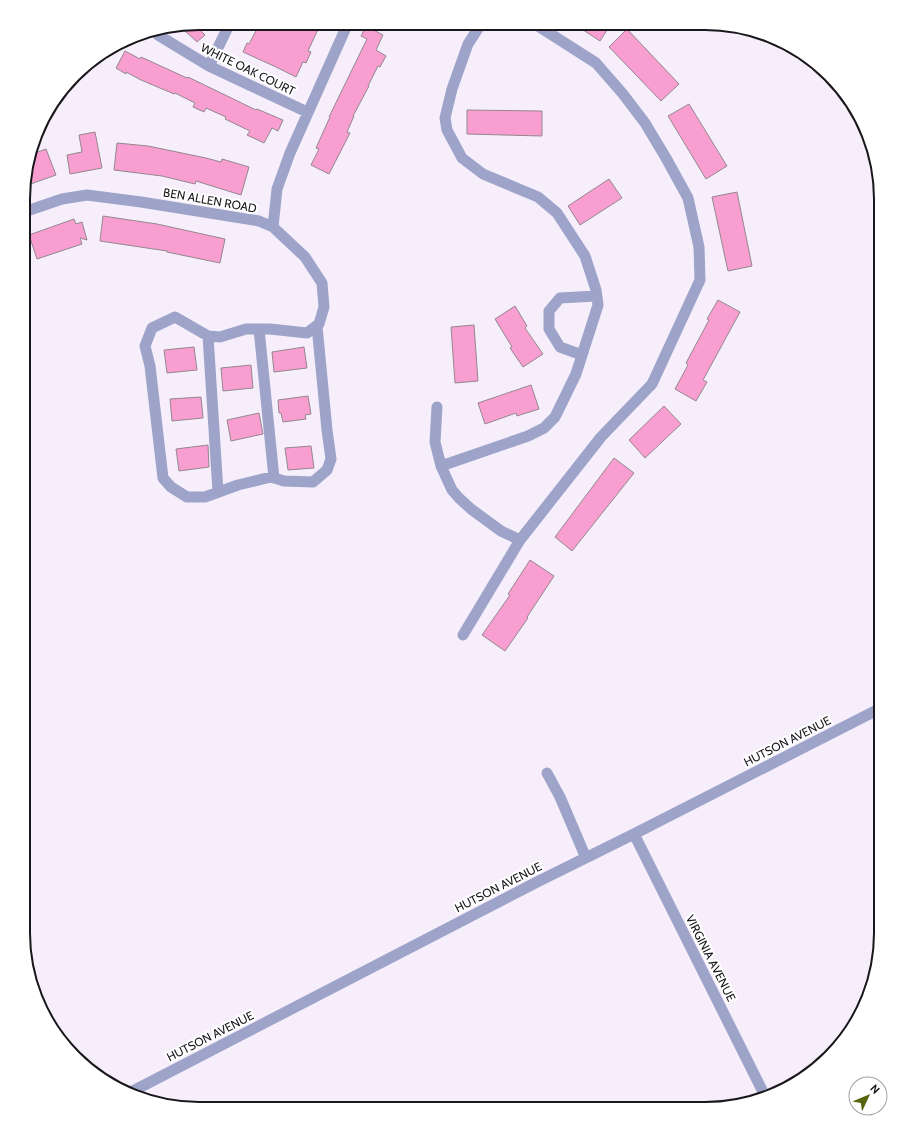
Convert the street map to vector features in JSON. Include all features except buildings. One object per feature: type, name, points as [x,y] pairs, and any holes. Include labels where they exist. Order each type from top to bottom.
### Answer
[{"type":"street","points":[[209,66],[227,30]]},
{"type":"street","points":[[273,227],[277,189],[290,153],[345,30]]},
{"type":"street","points":[[441,466],[528,436],[544,428],[555,417],[576,374],[598,305],[596,290],[585,256],[557,213],[538,197],[483,174],[462,158],[447,130],[445,118],[452,90],[468,44],[477,30]]},
{"type":"street","points":[[463,634],[520,540],[601,437],[652,384],[700,280],[699,246],[688,198],[646,123],[596,63],[544,30]]},
{"type":"street","name":"WHITE OAK COURT","points":[[158,35],[209,66],[307,112]]},
{"type":"street","name":"BEN ALLEN ROAD","points":[[30,210],[62,199],[86,195],[141,202],[259,221],[273,227],[305,257],[322,283],[324,306],[319,324],[317,326]]},
{"type":"street","points":[[582,355],[560,347],[549,329],[549,311],[560,298],[596,296]]},
{"type":"street","points":[[175,317],[208,336],[220,337],[246,329],[270,328],[307,333],[317,326],[326,430],[331,459],[327,470],[313,482],[284,481],[271,477],[238,485],[205,497],[188,497],[171,487],[163,478],[150,366],[145,346],[152,328],[175,317]]},
{"type":"street","points":[[259,329],[274,478]]},
{"type":"street","points":[[208,336],[218,492]]},
{"type":"street","points":[[437,406],[435,442],[441,466],[452,490],[458,498],[501,531],[520,540]]},
{"type":"street","name":"HUTSON AVENUE","points":[[136,1090],[532,884],[634,834],[874,712]]},
{"type":"street","points":[[547,773],[560,797],[586,858]]},
{"type":"street","name":"VIRGINIA AVENUE","points":[[634,834],[763,1092]]}]
